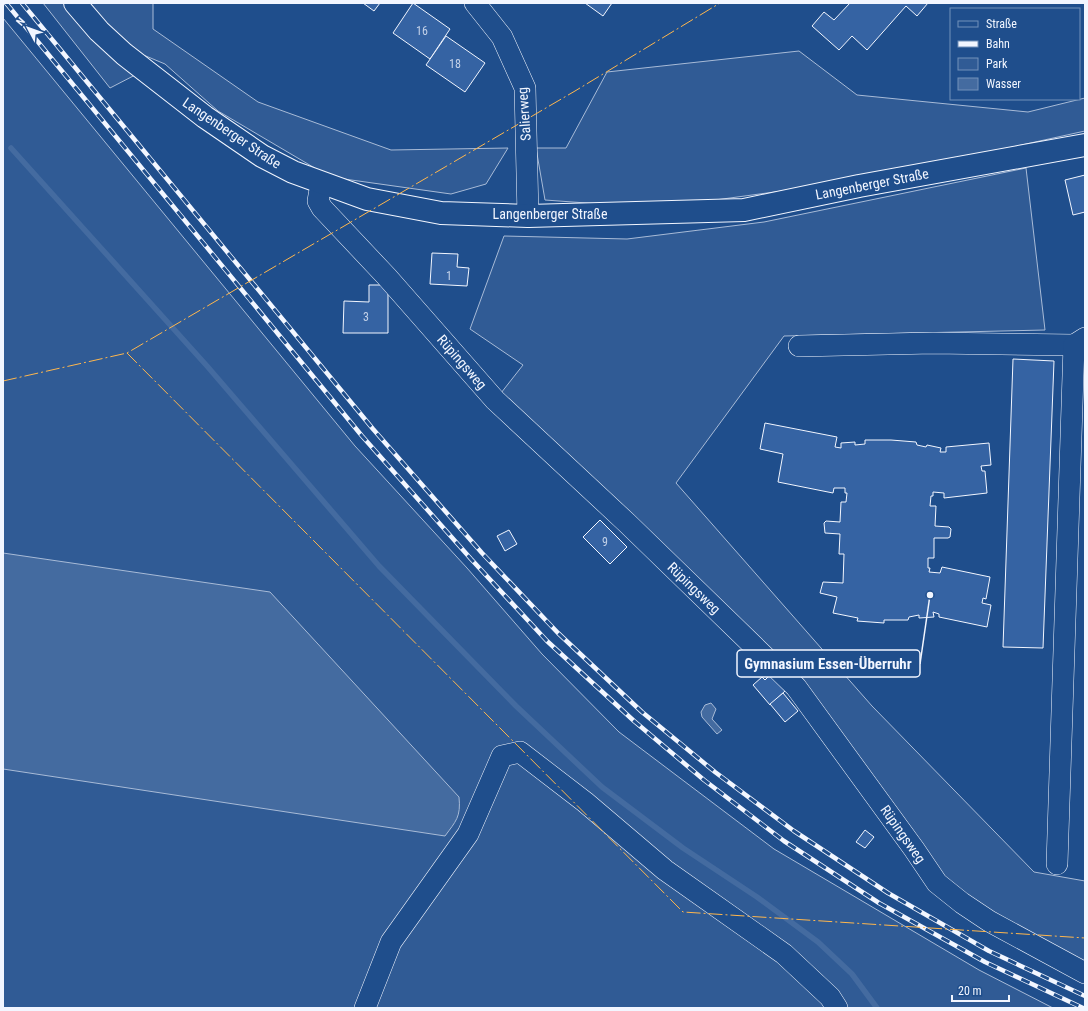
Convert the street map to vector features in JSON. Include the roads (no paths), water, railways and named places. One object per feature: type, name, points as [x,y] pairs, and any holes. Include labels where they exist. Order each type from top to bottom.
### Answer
[{"type":"main road","name":"Langenberger Straße","points":[[75,3],[99,31],[124,54],[205,117],[262,156],[292,172],[321,184],[367,199],[441,213],[528,216],[744,210],[859,186],[1085,145]]},
{"type":"street","name":"Salierweg","points":[[475,3],[502,37],[525,88],[528,216]]},
{"type":"street","name":"Rüpingsweg","points":[[321,184],[318,201],[322,208],[387,277],[495,400],[627,523],[796,687],[909,843],[936,883],[989,921],[1085,973]]},
{"type":"street","points":[[799,346],[1080,342],[1057,864]]},
{"type":"street","points":[[365,1008],[391,942],[468,834],[502,756],[520,752],[585,802],[665,870],[784,954],[830,997],[837,1008]]},
{"type":"water","points":[[3,553],[270,592],[459,797],[459,809],[455,822],[445,836],[3,769]]},
{"type":"water","points":[[711,703],[716,709],[712,719],[722,730],[717,734],[702,717],[701,712],[705,705]]},
{"type":"waterway","points":[[11,148],[207,366],[379,566],[516,706],[602,787],[683,848],[757,897],[818,942],[852,974],[877,1008]]},
{"type":"railway","points":[[6,3],[362,436],[471,559],[547,641],[634,721],[704,780],[784,841],[879,903],[985,962],[1083,1008]]},
{"type":"railway","points":[[22,3],[373,429],[482,553],[558,633],[642,712],[715,772],[794,831],[888,893],[989,951],[1085,996]]},
{"type":"place","name":"Gymnasium Essen-Überruhr","points":[[930,595]]}]
